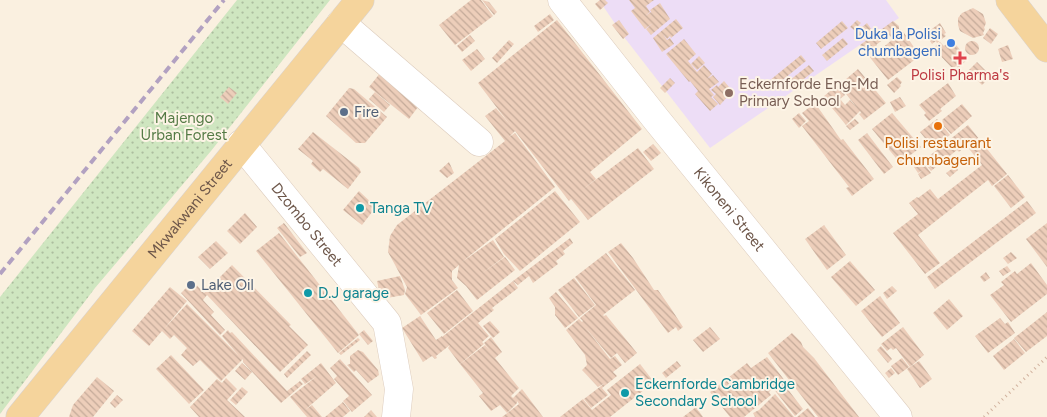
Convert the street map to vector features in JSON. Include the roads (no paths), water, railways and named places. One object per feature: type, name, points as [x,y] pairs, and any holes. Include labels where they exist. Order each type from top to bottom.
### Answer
[{"type":"main road","name":"Mkwakwani Street","points":[[20,417],[360,0]]},
{"type":"main road","points":[[1010,0],[1047,48]]},
{"type":"street","name":"Kikoneni Street","points":[[562,0],[898,417]]},
{"type":"street","points":[[341,23],[479,142]]},
{"type":"street","name":"Dzombo Street","points":[[241,144],[387,323],[400,389],[396,417]]},
{"type":"railway","points":[[0,274],[224,0]]},
{"type":"place","name":"Duka la Polisi chumbageni","points":[[951,43]]},
{"type":"place","name":"Polisi Pharma's","points":[[960,58]]},
{"type":"place","name":"Eckernforde Eng-Md Primary School","points":[[729,93]]},
{"type":"place","name":"Fire","points":[[344,112]]},
{"type":"place","name":"Polisi restaurant chumbageni","points":[[938,126]]},
{"type":"place","name":"Tanga TV","points":[[360,208]]},
{"type":"place","name":"Lake Oil","points":[[191,285]]},
{"type":"place","name":"D.J garage","points":[[308,293]]},
{"type":"place","name":"Eckernforde Cambridge Secondary School","points":[[625,393]]},
{"type":"park label","name":"Majengo Urban Forest","points":[[184,126]]}]
